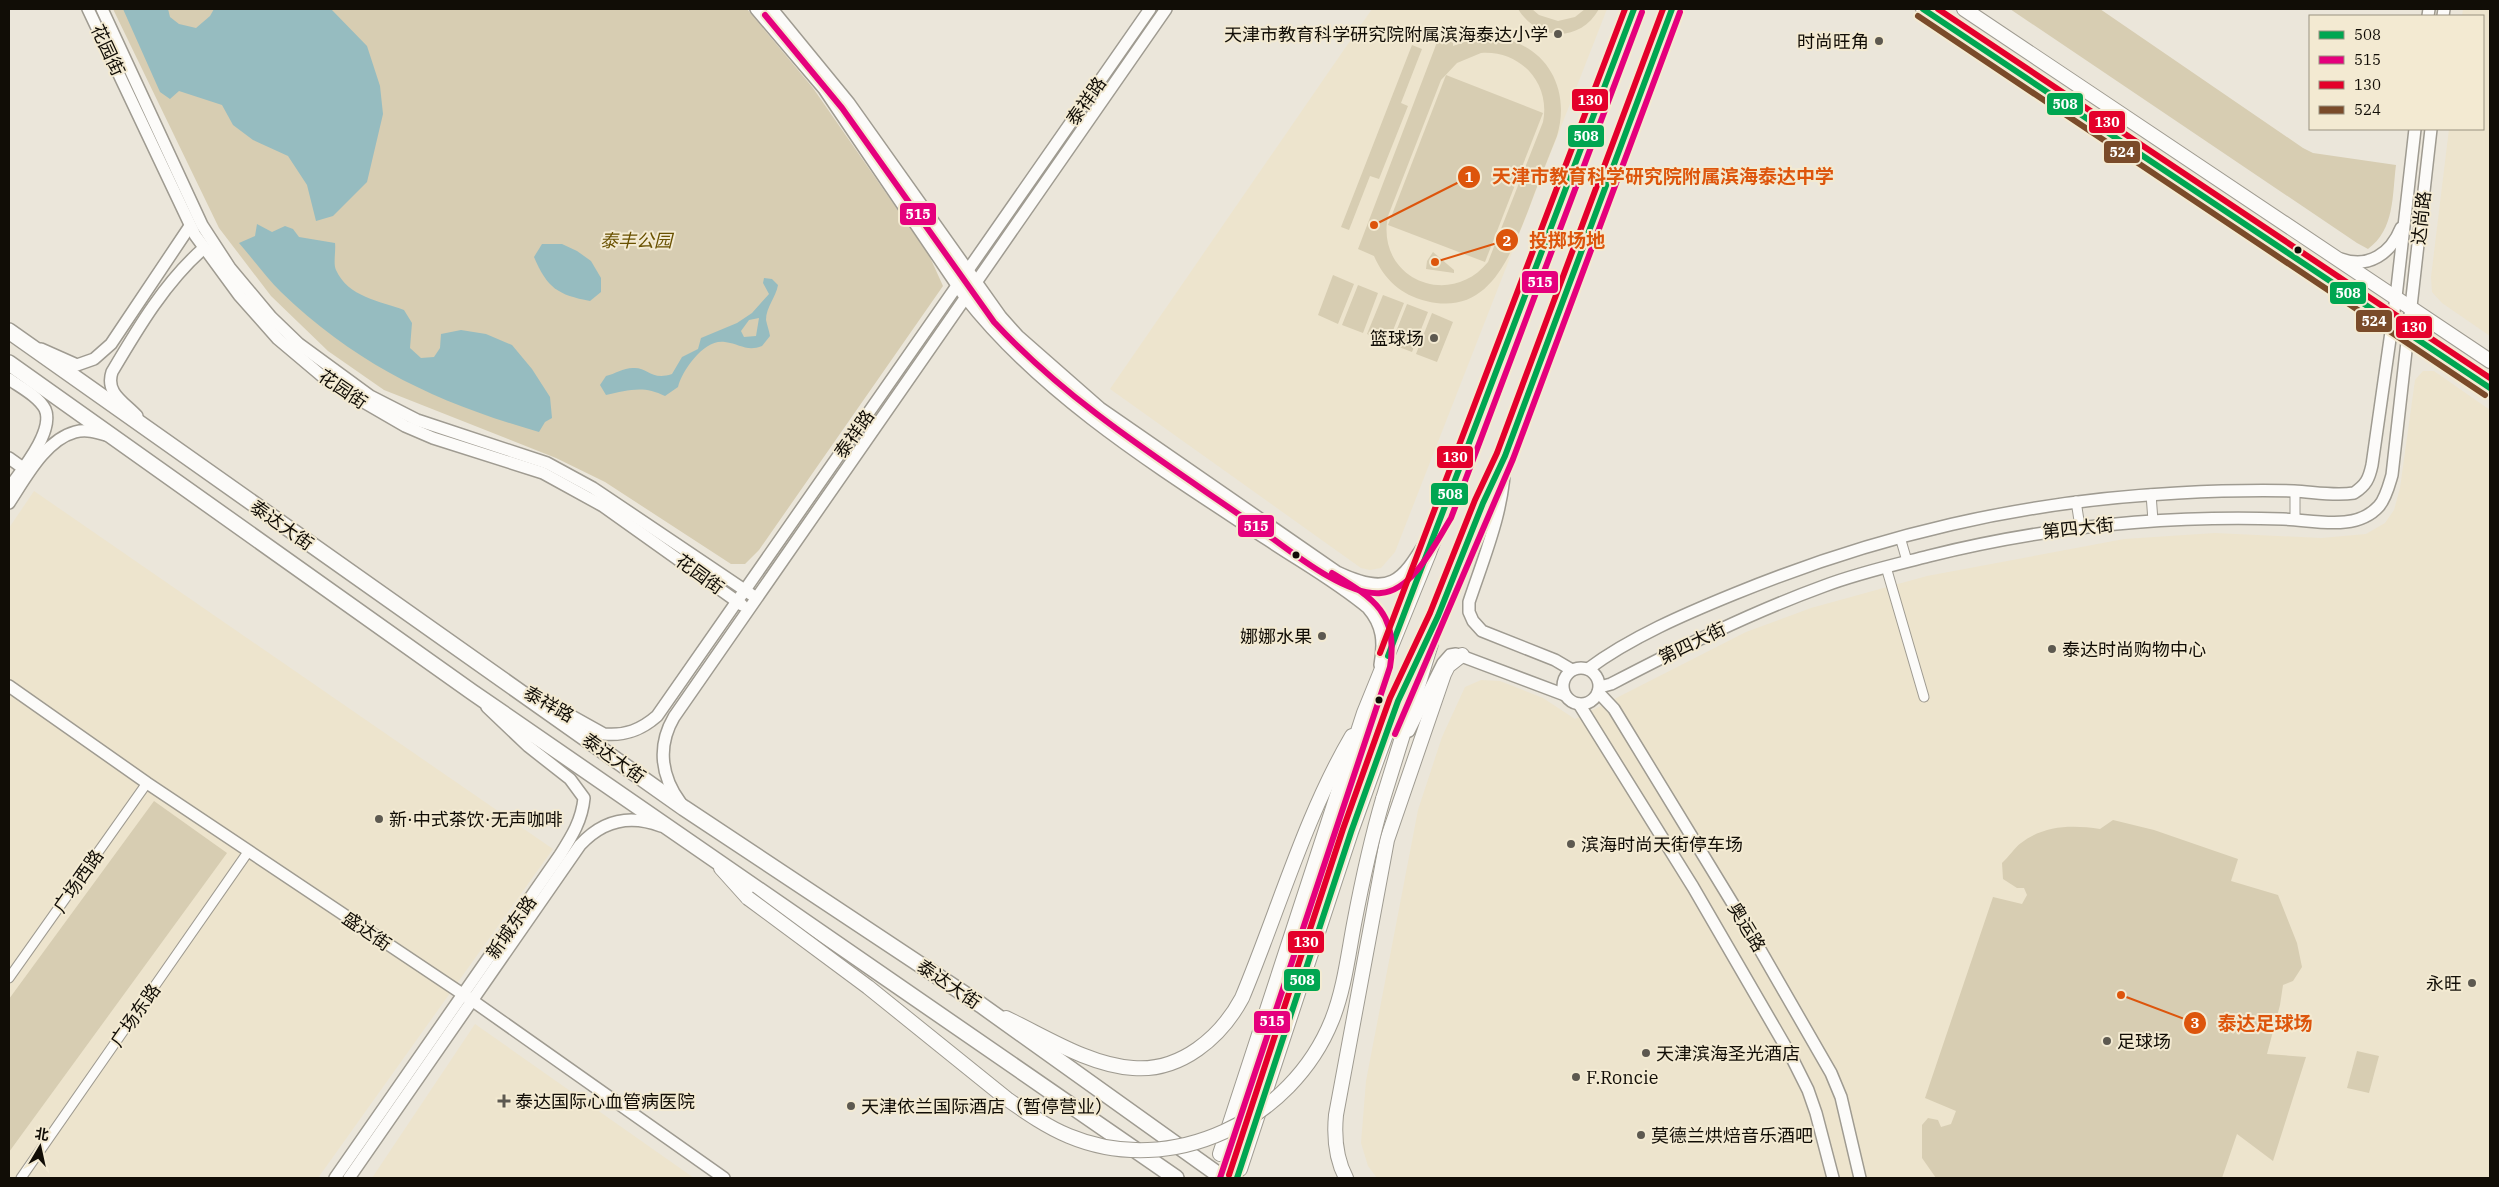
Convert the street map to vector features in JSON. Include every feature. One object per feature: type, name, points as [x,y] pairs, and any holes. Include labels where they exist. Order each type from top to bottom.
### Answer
[{"type":"highway","name":"泰达大街","points":[[9,331],[29,347],[684,808],[981,1005],[1223,1178]]},
{"type":"highway","name":"泰达大街","points":[[9,363],[668,829],[1176,1178]]},
{"type":"main road","points":[[1220,1154],[1364,713],[1402,623],[1634,9]]},
{"type":"main road","points":[[1240,1169],[1345,851],[1391,720],[1415,663],[1438,616],[1483,503],[1506,456],[1672,9]]},
{"type":"main road","points":[[1923,9],[2490,388]]},
{"type":"main road","points":[[1964,9],[2490,361]]},
{"type":"main road","points":[[715,861],[748,898],[868,987],[1008,1100],[1031,1115],[1070,1136],[1094,1144],[1121,1149],[1164,1149],[1207,1139],[1247,1120],[1280,1096],[1309,1062],[1325,1034],[1336,1007],[1370,848],[1383,798],[1400,750],[1438,616]]},
{"type":"main road","points":[[1346,1178],[1336,1145],[1336,1115],[1387,840],[1444,674],[1448,666],[1462,655]]},
{"type":"main road","points":[[981,1005],[1080,1052],[1115,1065],[1134,1068],[1166,1064],[1180,1059],[1205,1045],[1226,1023],[1242,998],[1314,816],[1341,753],[1364,713]]},
{"type":"street","name":"花园街","points":[[88,9],[190,226],[239,295],[278,339],[329,382],[405,426],[433,438],[543,473],[604,506],[749,610]]},
{"type":"street","name":"花园街","points":[[102,9],[202,225],[248,291],[300,344],[370,396],[417,420],[564,471],[619,504],[757,598]]},
{"type":"street","points":[[756,9],[824,89],[965,297],[989,326],[1052,385],[1114,437],[1368,608],[1377,618],[1382,638],[1377,681]]},
{"type":"street","points":[[772,9],[849,103],[1001,317],[1018,336],[1100,408],[1337,572],[1372,586],[1397,579],[1410,566],[1443,514]]},
{"type":"street","name":"泰祥路","points":[[503,680],[604,734],[616,735],[632,732],[648,724],[665,706],[1150,9]]},
{"type":"street","name":"泰祥路","points":[[684,808],[669,785],[665,772],[663,752],[667,728],[1166,9]]},
{"type":"street","name":"达尚路","points":[[2396,297],[2416,130]]},
{"type":"street","name":"达尚路","points":[[2412,307],[2431,130]]},
{"type":"street","points":[[2333,255],[2362,263],[2377,258],[2396,241],[2406,212]]},
{"type":"street","points":[[29,347],[47,350],[77,366],[94,360],[110,344],[190,226]]},
{"type":"street","points":[[158,436],[112,393],[110,380],[120,356],[137,329],[184,265],[204,248]]},
{"type":"street","name":"第四大街","points":[[1572,670],[1588,669],[1641,637],[1716,602],[1796,569],[1900,537],[1968,519],[2076,501],[2151,494],[2295,491],[2341,495],[2354,493],[2369,479],[2396,297]]},
{"type":"street","name":"第四大街","points":[[1579,704],[1590,702],[1599,690],[1686,645],[1825,585],[1886,567],[2008,538],[2080,527],[2153,520],[2222,518],[2339,522],[2357,520],[2370,513],[2380,504],[2392,475],[2412,307]]},
{"type":"street","points":[[9,379],[37,399],[45,410],[47,423],[42,437],[9,488]]},
{"type":"street","points":[[9,503],[39,460],[60,439],[75,432],[90,431],[112,437]]},
{"type":"street","points":[[1506,456],[1499,513],[1469,602],[1469,612],[1473,621],[1482,631],[1555,660],[1572,670],[1565,678],[1563,689],[1565,694]]},
{"type":"street","points":[[9,458],[23,468]]},
{"type":"street","points":[[2295,491],[2295,519]]},
{"type":"street","points":[[2151,494],[2153,520]]},
{"type":"street","points":[[2076,501],[2080,527]]},
{"type":"street","points":[[1900,537],[1907,562]]},
{"type":"street","points":[[1886,567],[1924,697]]},
{"type":"street","points":[[1400,750],[1443,664],[1450,655],[1462,655],[1565,694],[1573,702],[1579,704]]},
{"type":"street","points":[[1588,669],[1597,676],[1599,690]]},
{"type":"street","name":"盛达街","points":[[9,686],[146,783],[468,998],[724,1178]]},
{"type":"street","name":"奥运路","points":[[1599,690],[1614,709],[1748,926],[1814,1040],[1841,1097],[1860,1178]]},
{"type":"street","name":"新城东路","points":[[349,1178],[560,855],[583,812],[584,798],[570,779],[509,730],[472,692]]},
{"type":"street","name":"奥运路","points":[[1579,704],[1693,887],[1791,1056],[1811,1098],[1833,1178]]},
{"type":"street","name":"广场西路","points":[[9,978],[146,783]]},
{"type":"street","name":"新城东路","points":[[335,1178],[589,835],[600,827],[622,819],[644,820],[668,829]]},
{"type":"street","name":"广场东路","points":[[21,1178],[248,852]]},
{"type":"shaded area","points":[[1372,9],[1607,9],[1395,552],[1381,568],[1370,570],[1361,568],[1110,389]]},
{"type":"shaded area","points":[[2463,9],[2490,9],[2490,336],[2442,303],[2432,292],[2431,277],[2449,130],[2484,130],[2484,15],[2462,15]]},
{"type":"shaded area","points":[[2423,371],[2434,371],[2490,410],[2490,1178],[1377,1178],[1368,1166],[1361,1143],[1366,1081],[1418,810],[1442,737],[1465,687],[1481,680],[1500,681],[1543,698],[1575,719],[1746,632],[1811,608],[1927,576],[2124,539],[2215,533],[2321,538],[2366,534],[2385,523],[2394,510],[2400,488],[2415,380]]},
{"type":"shaded area","points":[[34,491],[553,849],[318,1178],[9,1178],[9,528]]},
{"type":"shaded area","name":"泰达国际心血管病医院","points":[[475,1024],[694,1178],[372,1178]]},
{"type":"green space","name":"泰丰公园","points":[[113,9],[747,9],[813,88],[929,255],[943,286],[759,550],[745,564],[731,564],[605,482],[556,458],[384,390],[328,351],[271,296],[219,228]]},
{"type":"green space","points":[[1518,9],[1532,9],[1539,15],[1558,21],[1575,17],[1585,9],[1599,9],[1591,20],[1581,28],[1559,34],[1547,32],[1536,27],[1526,20]]},
{"type":"green space","points":[[2010,9],[2100,9],[2303,148],[2313,153],[2396,165],[2391,211],[2383,232],[2368,249],[2357,243]]},
{"type":"green space","points":[[1482,36],[1502,38],[1520,44],[1535,53],[1547,66],[1555,81],[1560,98],[1561,116],[1557,136],[1521,228],[1504,263],[1494,279],[1481,291],[1466,300],[1448,304],[1426,301],[1409,295],[1388,279],[1374,256],[1358,249],[1439,37],[1453,43],[1453,46]],"holes":[[[1481,53],[1508,57],[1520,63],[1530,72],[1542,94],[1543,122],[1488,262],[1472,276],[1454,284],[1436,285],[1418,280],[1404,270],[1393,256],[1387,238],[1388,216],[1441,80],[1457,63]]]},
{"type":"green space","points":[[1412,45],[1422,49],[1401,103],[1408,106],[1379,179],[1370,176],[1349,230],[1341,227]]},
{"type":"green space","points":[[1446,75],[1543,113],[1485,262],[1388,225]]},
{"type":"green space","points":[[1433,252],[1454,270],[1454,273],[1426,269],[1427,261]]},
{"type":"green space","name":"篮球场","points":[[1333,275],[1354,284],[1338,324],[1318,315]]},
{"type":"green space","name":"篮球场","points":[[1358,285],[1378,293],[1363,333],[1342,325]]},
{"type":"green space","name":"篮球场","points":[[1383,295],[1404,303],[1388,343],[1367,334]]},
{"type":"green space","name":"篮球场","points":[[1407,304],[1428,312],[1412,352],[1391,344]]},
{"type":"green space","name":"篮球场","points":[[1432,313],[1453,322],[1437,362],[1416,354]]},
{"type":"green space","points":[[154,801],[227,853],[9,1152],[9,999]]},
{"type":"green space","points":[[2113,820],[2154,830],[2238,859],[2231,881],[2278,895],[2297,943],[2302,967],[2293,981],[2283,985],[2280,1005],[2267,1054],[2306,1057],[2273,1161],[2237,1134],[2222,1178],[1936,1178],[1922,1158],[1922,1125],[1928,1118],[1938,1120],[1941,1127],[1951,1124],[1956,1111],[1925,1098],[1993,897],[2022,904],[2027,895],[2024,888],[2017,888],[2003,879],[2002,863],[2018,845],[2040,833],[2069,827],[2100,829]]},
{"type":"green space","points":[[2357,1051],[2379,1056],[2369,1093],[2347,1088]]},
{"type":"water","points":[[123,9],[168,9],[170,17],[179,24],[196,28],[210,16],[214,9],[331,9],[367,46],[380,86],[383,114],[367,182],[333,216],[316,221],[307,185],[288,156],[253,140],[233,125],[222,105],[179,91],[170,99],[160,92]]},
{"type":"water","points":[[257,224],[272,232],[285,226],[293,229],[299,237],[335,243],[335,267],[341,279],[356,292],[366,297],[404,310],[412,323],[410,348],[421,358],[434,357],[440,348],[441,334],[461,330],[486,334],[512,345],[532,369],[550,397],[552,418],[545,422],[539,432],[502,421],[433,394],[401,379],[370,361],[310,318],[281,292],[239,243],[255,236]]},
{"type":"water","points":[[542,244],[562,244],[577,251],[591,261],[601,278],[601,292],[590,301],[570,296],[555,288],[544,276],[534,257]]},
{"type":"water","points":[[764,278],[772,279],[778,285],[766,315],[770,336],[762,346],[748,348],[725,342],[717,342],[710,345],[702,350],[689,364],[678,387],[665,396],[650,390],[629,390],[606,395],[600,385],[606,376],[622,370],[638,368],[659,376],[672,374],[682,357],[698,349],[701,338],[737,323],[752,313],[769,294],[763,283]],"holes":[[[759,318],[756,336],[744,337],[741,331],[749,320]]]},
{"type":"transit line","name":"130","points":[[1380,653],[1625,9]]},
{"type":"transit line","name":"508","points":[[1388,656],[1634,9]]},
{"type":"transit line","name":"130","points":[[1229,1175],[1343,829],[1390,698],[1430,613],[1475,500],[1497,453],[1663,9]]},
{"type":"transit line","name":"508","points":[[1237,1178],[1351,832],[1398,701],[1438,616],[1483,503],[1505,456],[1672,9]]},
{"type":"transit line","name":"508","points":[[1923,9],[2490,388]]},
{"type":"transit line","name":"130","points":[[1938,9],[2490,378]]},
{"type":"transit line","name":"515","points":[[765,15],[842,108],[994,322],[1022,351],[1052,378],[1115,428],[1294,554],[1348,586],[1365,592],[1381,593],[1393,590],[1413,575],[1431,552],[1451,518],[1642,12]]},
{"type":"transit line","name":"515","points":[[1395,734],[1513,459],[1680,12]]},
{"type":"transit line","name":"524","points":[[1918,16],[2485,395]]},
{"type":"transit line","name":"515","points":[[1220,1178],[1390,667],[1392,648],[1390,633],[1380,609],[1371,599],[1332,573]]},
{"type":"place","name":"天津市教育科学研究院附属滨海泰达小学","points":[[1558,34]]},
{"type":"place","name":"时尚旺角","points":[[1879,41]]},
{"type":"place","name":"天津市教育科学研究院附属滨海泰达中学","points":[[1374,225]]},
{"type":"place","name":"投掷场地","points":[[1435,262]]},
{"type":"place","name":"篮球场","points":[[1434,338]]},
{"type":"place","name":"娜娜水果","points":[[1322,636]]},
{"type":"place","name":"泰达时尚购物中心","points":[[2052,649]]},
{"type":"place","name":"新·中式茶饮·无声咖啡","points":[[379,819]]},
{"type":"place","name":"滨海时尚天街停车场","points":[[1571,844]]},
{"type":"place","name":"永旺","points":[[2472,983]]},
{"type":"place","name":"泰达足球场","points":[[2121,995]]},
{"type":"place","name":"足球场","points":[[2107,1041]]},
{"type":"place","name":"天津滨海圣光酒店","points":[[1646,1053]]},
{"type":"place","name":"F.Roncie","points":[[1576,1077]]},
{"type":"place","name":"泰达国际心血管病医院","points":[[504,1101]]},
{"type":"place","name":"天津依兰国际酒店（暂停营业）","points":[[851,1106]]},
{"type":"place","name":"莫德兰烘焙音乐酒吧","points":[[1641,1135]]}]
